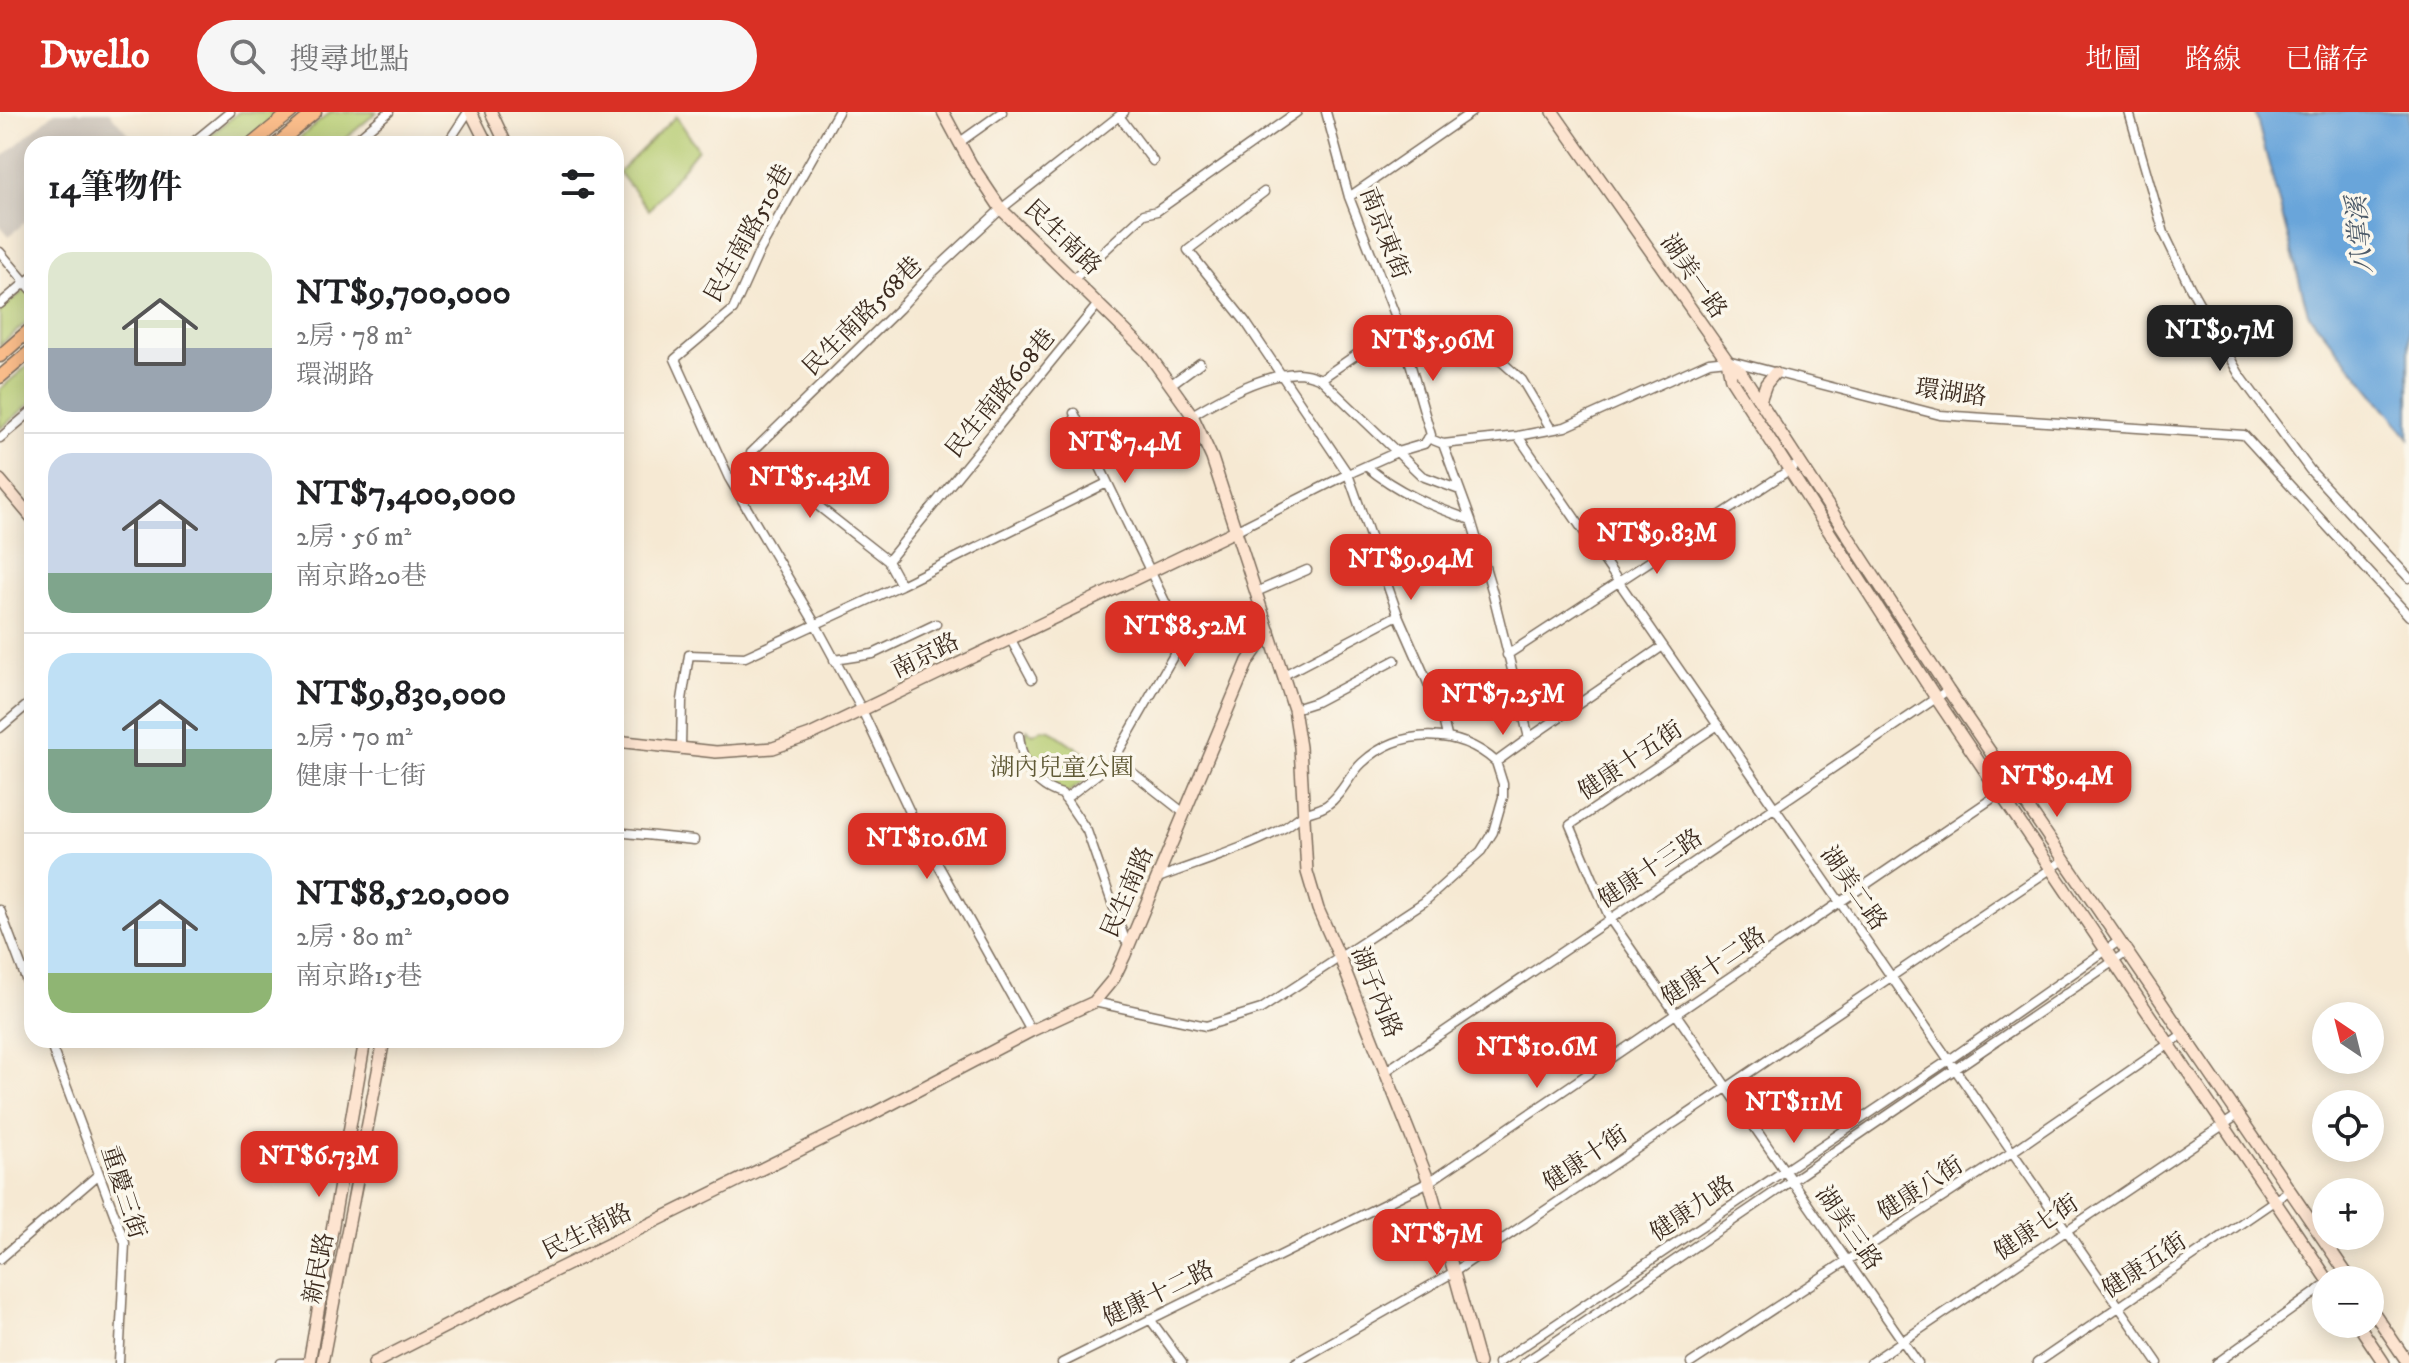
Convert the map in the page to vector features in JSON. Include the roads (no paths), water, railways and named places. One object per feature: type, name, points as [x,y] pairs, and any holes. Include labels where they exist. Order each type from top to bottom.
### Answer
[{"type":"main road","points":[[262,136],[291,112]]},
{"type":"main road","points":[[286,136],[315,112]]},
{"type":"main road","points":[[0,356],[24,335]]},
{"type":"main road","points":[[0,377],[24,357]]},
{"type":"street","points":[[201,136],[230,112]]},
{"type":"street","points":[[360,136],[389,112]]},
{"type":"street","points":[[453,136],[470,112],[483,136]]},
{"type":"street","points":[[491,112],[502,136]]},
{"type":"street","name":"民生南路510巷","points":[[816,625],[729,478],[675,359],[733,310],[760,250],[838,112]]},
{"type":"street","points":[[960,142],[1002,112]]},
{"type":"street","points":[[1075,278],[1144,214],[1157,211],[1297,112]]},
{"type":"street","name":"南京東街","points":[[1326,112],[1349,197],[1399,325],[1429,426],[1431,435],[1428,438]]},
{"type":"street","points":[[1349,197],[1472,112]]},
{"type":"street","name":"湖美一路","points":[[1553,112],[1727,360],[1789,470],[1936,698],[2318,1266]]},
{"type":"street","points":[[2129,112],[2164,233],[2190,287],[2239,374],[2310,470],[2409,578]]},
{"type":"street","points":[[1121,114],[1153,161]]},
{"type":"street","name":"民生南路568巷","points":[[888,561],[751,453],[1001,209],[1121,114]]},
{"type":"street","name":"民生南路","points":[[374,1363],[1094,1002],[1114,978],[1130,944],[1248,661],[1269,631],[1212,458],[1192,415],[1147,352],[1075,278],[1001,209],[960,142],[948,115]]},
{"type":"street","points":[[1264,192],[1188,250],[1245,321],[1348,474],[1398,615],[1442,715],[1447,736]]},
{"type":"street","points":[[0,252],[24,277]]},
{"type":"street","points":[[0,304],[24,287]]},
{"type":"street","name":"民生南路608巷","points":[[888,561],[1099,303]]},
{"type":"street","points":[[1321,379],[1399,325],[1419,324],[1502,362],[1522,380],[1551,429]]},
{"type":"street","points":[[1237,530],[1348,474],[1397,452],[1424,444],[1428,438],[1443,444],[1518,436],[1565,427],[1709,362],[1727,360]]},
{"type":"street","name":"環湖路","points":[[1727,360],[1940,415],[2244,435],[2409,616]]},
{"type":"street","points":[[1170,385],[1200,363]]},
{"type":"street","points":[[1192,415],[1230,393],[1300,373],[1321,379],[1422,476],[1457,489]]},
{"type":"street","points":[[1760,401],[1766,384],[1775,373]]},
{"type":"street","points":[[1736,375],[1760,401],[1948,690],[2341,1266]]},
{"type":"street","points":[[1065,799],[1112,763],[1183,639],[1074,413]]},
{"type":"street","points":[[0,438],[24,418]]},
{"type":"street","name":"湖美二路","points":[[1518,436],[2158,1363]]},
{"type":"street","points":[[1443,444],[1492,590],[1529,738]]},
{"type":"street","points":[[1507,655],[1800,463]]},
{"type":"street","points":[[1366,466],[1418,500],[1471,520]]},
{"type":"street","points":[[0,480],[24,508]]},
{"type":"street","points":[[681,747],[682,700],[689,655],[745,657],[901,585],[1107,483]]},
{"type":"street","name":"南京路","points":[[624,742],[716,752],[773,748],[810,735],[1148,570],[1237,530]]},
{"type":"street","points":[[888,561],[901,585]]},
{"type":"street","points":[[1256,592],[1307,570]]},
{"type":"street","points":[[1284,675],[1398,615]]},
{"type":"street","points":[[834,660],[873,654],[936,624]]},
{"type":"street","points":[[816,625],[862,710],[917,827],[1031,1031]]},
{"type":"street","name":"湖子內路","points":[[1269,631],[1294,709],[1300,747],[1307,872],[1318,909],[1429,1182],[1479,1363]]},
{"type":"street","points":[[1010,638],[1032,679]]},
{"type":"street","points":[[1496,762],[1663,646]]},
{"type":"street","points":[[1294,709],[1316,702],[1395,660]]},
{"type":"street","points":[[1936,698],[1948,690]]},
{"type":"street","name":"健康十三路","points":[[1386,1071],[1936,698]]},
{"type":"street","points":[[0,728],[24,708]]},
{"type":"street","name":"健康十五街","points":[[1610,919],[1570,825],[1718,725]]},
{"type":"street","points":[[1094,1002],[1206,1026],[1261,1009],[1424,902],[1481,851],[1493,832],[1503,797],[1496,762],[1474,744],[1434,734],[1415,737],[1388,747],[1362,763],[1327,805],[1302,815],[1288,827],[1158,878]]},
{"type":"street","points":[[1019,736],[1021,755],[1032,775],[1047,791],[1062,794],[1087,831],[1125,940],[1130,944]]},
{"type":"street","points":[[1112,763],[1123,765],[1184,813]]},
{"type":"street","points":[[1999,793],[2012,785]]},
{"type":"street","name":"健康十二路","points":[[1062,1363],[1429,1182],[1999,793]]},
{"type":"street","points":[[624,833],[694,840]]},
{"type":"street","points":[[2050,868],[2064,860]]},
{"type":"street","name":"健康十街","points":[[1295,1363],[1454,1272],[2050,868]]},
{"type":"street","points":[[0,910],[24,974]]},
{"type":"street","name":"湖美三路","points":[[1610,919],[1918,1363]]},
{"type":"street","points":[[2109,956],[2119,941]]},
{"type":"street","name":"健康九路","points":[[1498,1363],[1949,1060],[2109,956],[2127,952]]},
{"type":"street","name":"健康九路","points":[[1524,1363],[1956,1070],[2109,956]]},
{"type":"street","points":[[2168,1043],[2183,1034]]},
{"type":"street","name":"健康八街","points":[[1691,1363],[2012,1152],[2168,1043]]},
{"type":"street","name":"重慶三街","points":[[52,1048],[125,1243],[119,1363]]},
{"type":"street","name":"新民路","points":[[306,1363],[364,1048]]},
{"type":"street","name":"新民路","points":[[322,1363],[382,1048]]},
{"type":"street","points":[[2224,1125],[2238,1115]]},
{"type":"street","name":"健康七街","points":[[1870,1363],[2224,1125]]},
{"type":"street","points":[[0,1259],[99,1174]]},
{"type":"street","points":[[2275,1200],[2290,1190]]},
{"type":"street","name":"健康五街","points":[[2037,1363],[2275,1200]]},
{"type":"street","points":[[2217,1363],[2312,1294]]},
{"type":"street","points":[[1150,1319],[1182,1363]]},
{"type":"street","points":[[2384,1328],[2408,1363]]},
{"type":"street","points":[[2367,1338],[2384,1363]]},
{"type":"street","points":[[281,1363],[306,1363]]},
{"type":"water","name":"八掌溪","points":[[2255,112],[2409,112],[2409,438],[2308,313]]},
{"type":"park label","name":"湖內兒童公園","points":[[1062,767]]}]
